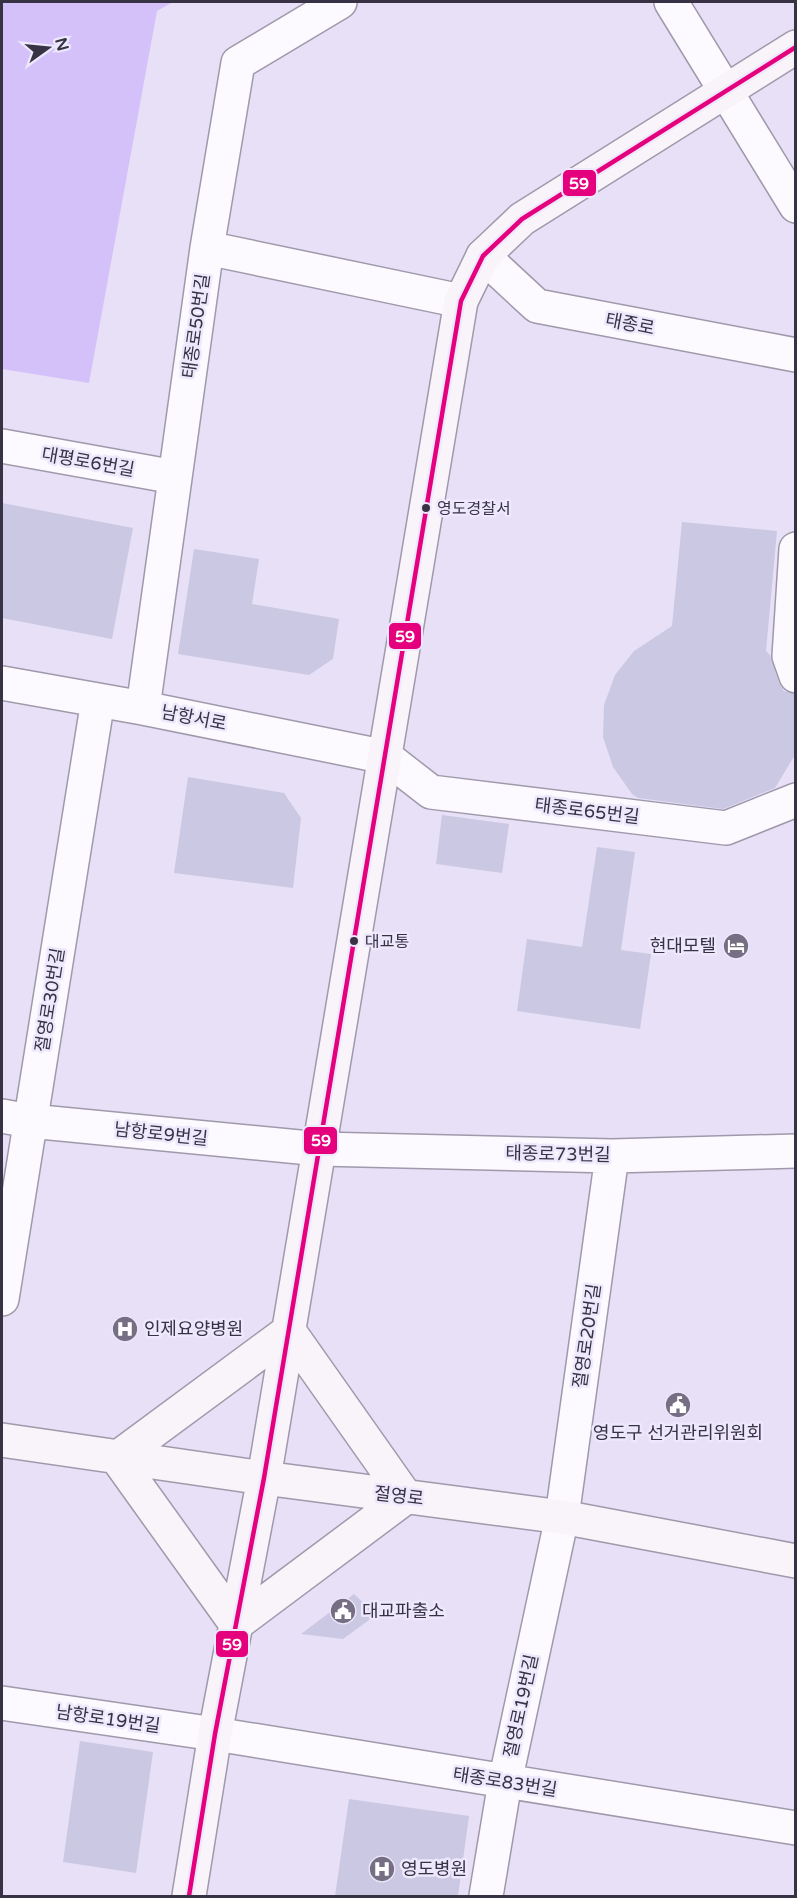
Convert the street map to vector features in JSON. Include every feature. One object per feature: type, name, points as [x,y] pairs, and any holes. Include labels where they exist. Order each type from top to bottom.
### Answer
[{"type":"main road","points":[[189,1896],[215,1734],[264,1478],[461,301],[483,256],[522,219],[795,47]]},
{"type":"main road","points":[[236,1624],[117,1458],[289,1331]]},
{"type":"main road","points":[[236,1624],[406,1497],[289,1331]]},
{"type":"main road","name":"절영로","points":[[2,1440],[117,1458],[562,1517],[795,1561]]},
{"type":"street","name":"태종로50번길","points":[[143,708],[207,248],[238,63],[340,2]]},
{"type":"street","points":[[671,2],[795,206]]},
{"type":"street","points":[[207,248],[461,301]]},
{"type":"street","name":"태종로","points":[[483,256],[537,306],[795,355]]},
{"type":"street","name":"대평로6번길","points":[[2,446],[175,477]]},
{"type":"street","points":[[795,549],[789,656],[795,676]]},
{"type":"street","name":"남항서로","points":[[2,683],[143,708],[386,757]]},
{"type":"street","name":"절영로30번길","points":[[2,1299],[16,1118],[98,700]]},
{"type":"street","name":"태종로65번길","points":[[386,757],[431,792],[726,828],[795,800]]},
{"type":"street","name":"남항로9번길","points":[[16,1118],[320,1149]]},
{"type":"street","name":"태종로73번길","points":[[320,1149],[612,1156],[795,1151]]},
{"type":"street","name":"절영로20번길","points":[[562,1517],[612,1156]]},
{"type":"street","name":"절영로19번길","points":[[486,1896],[505,1782],[562,1517]]},
{"type":"street","name":"남항로19번길","points":[[2,1703],[215,1734]]},
{"type":"street","name":"태종로83번길","points":[[215,1734],[795,1828]]},
{"type":"shaded area","points":[[2,2],[173,2],[157,11],[89,383],[2,369]]},
{"type":"building","points":[[2,503],[133,528],[112,639],[2,618]]},
{"type":"building","points":[[682,522],[777,531],[766,651],[770,655],[784,691],[794,694],[795,755],[775,788],[723,809],[638,798],[632,794],[613,767],[603,737],[604,705],[615,675],[634,651],[672,626]]},
{"type":"building","points":[[194,549],[259,559],[252,604],[339,619],[333,659],[309,675],[178,654]]},
{"type":"building","points":[[188,777],[284,793],[301,818],[293,888],[174,873]]},
{"type":"building","points":[[442,815],[509,824],[502,873],[436,864]]},
{"type":"building","points":[[597,847],[635,852],[621,950],[651,954],[640,1029],[517,1011],[527,939],[582,947]]},
{"type":"building","points":[[354,1594],[376,1615],[343,1639],[301,1634]]},
{"type":"building","points":[[80,1741],[153,1752],[136,1873],[63,1862]]},
{"type":"building","points":[[349,1799],[469,1816],[458,1896],[335,1896]]},
{"type":"transit line","name":"59","points":[[189,1896],[215,1734],[264,1478],[461,301],[483,256],[522,219],[796,47]]},
{"type":"place","name":"영도경찰서","points":[[426,508]]},
{"type":"place","name":"대교통","points":[[354,941]]},
{"type":"place","name":"현대모텔","points":[[736,946]]},
{"type":"place","name":"인제요양병원","points":[[125,1329]]},
{"type":"place","name":"영도구 선거관리위원회","points":[[678,1405]]},
{"type":"place","name":"대교파출소","points":[[343,1611]]},
{"type":"place","name":"영도병원","points":[[382,1869]]}]
